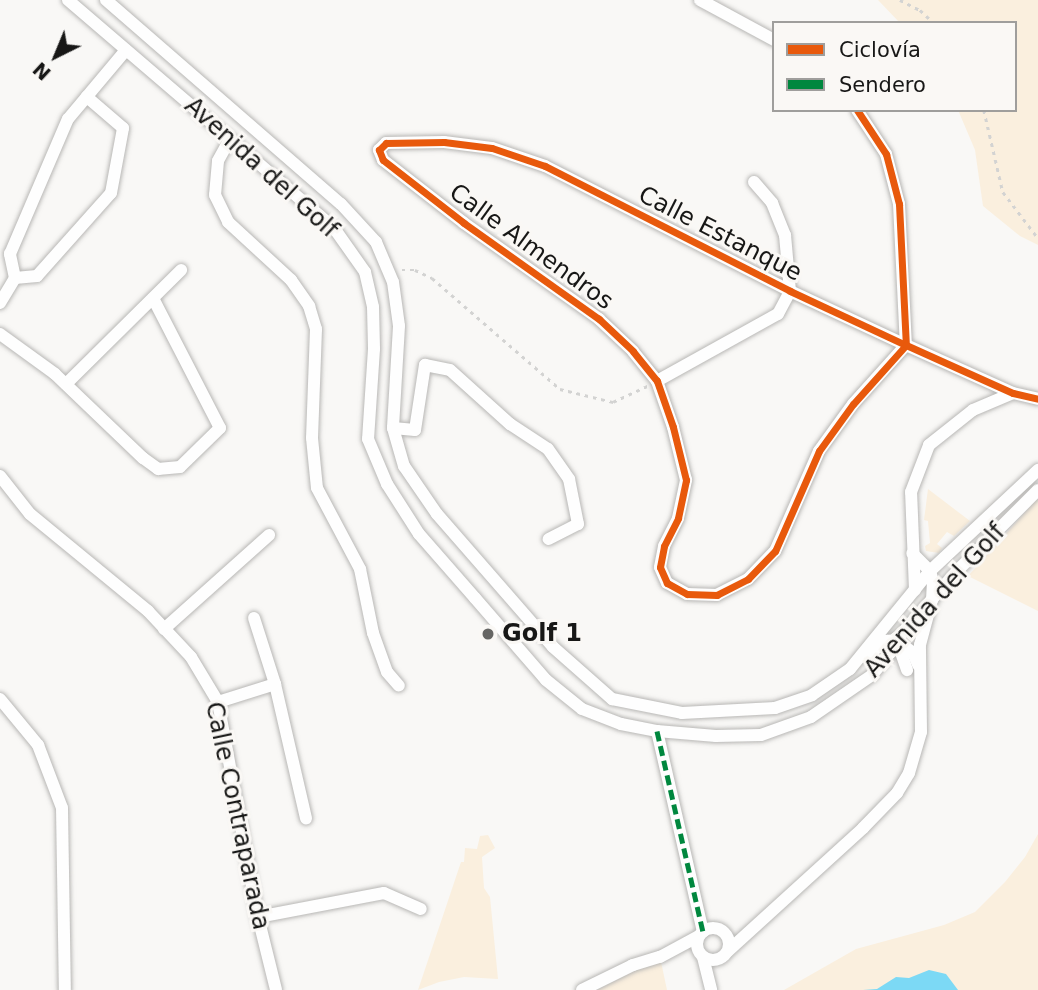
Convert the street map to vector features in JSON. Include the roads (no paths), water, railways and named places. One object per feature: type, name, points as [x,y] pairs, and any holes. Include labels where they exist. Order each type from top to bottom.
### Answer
[{"type":"street","name":"Avenida del Golf","points":[[68,0],[334,228],[365,272],[373,307],[374,348],[368,439],[387,484],[419,534],[546,680],[582,709],[621,724],[657,731],[761,735],[811,717],[872,675],[890,653],[896,640],[1038,490]]},
{"type":"street","name":"Avenida del Golf","points":[[106,0],[341,204],[376,242],[389,270],[399,326],[393,428],[404,466],[436,514],[553,647],[612,699],[682,713],[775,708],[811,695],[850,669],[930,571],[1038,470]]},
{"type":"street","points":[[700,0],[772,39]]},
{"type":"street","points":[[0,303],[15,278],[10,254],[68,119],[126,50]]},
{"type":"street","points":[[15,278],[37,276],[111,193],[123,128],[87,97]]},
{"type":"street","points":[[858,112],[886,154],[899,204],[906,345]]},
{"type":"street","points":[[230,139],[218,161],[215,195],[228,222],[291,281],[309,306],[316,329],[312,438],[317,488],[360,569],[373,633],[387,672],[398,686]]},
{"type":"street","name":"Calle Estanque","points":[[379,150],[386,143],[444,142],[492,148],[532,162],[790,291],[1013,393],[1038,399]]},
{"type":"street","name":"Calle Almendros","points":[[379,150],[383,160],[453,215],[599,319],[633,351],[657,382],[673,427],[686,480],[678,518],[664,546],[660,567],[667,583],[687,594],[717,595],[748,579],[775,551],[819,452],[853,404],[906,345]]},
{"type":"street","points":[[657,382],[778,314],[790,291],[785,235],[772,203],[754,182]]},
{"type":"street","points":[[66,384],[181,270]]},
{"type":"street","points":[[0,334],[66,384],[143,458],[158,469],[180,467],[220,428],[153,298]]},
{"type":"street","points":[[393,428],[415,430],[425,365],[450,370],[510,424],[548,449],[569,479],[578,524],[549,539]]},
{"type":"street","points":[[896,640],[899,621],[912,603],[915,587],[911,492],[929,445],[973,410],[1013,393]]},
{"type":"street","name":"Calle Contraparada","points":[[0,477],[30,514],[164,629],[191,657],[218,702],[258,917],[276,990]]},
{"type":"street","points":[[164,629],[269,535]]},
{"type":"street","points":[[912,553],[930,571],[933,600],[914,669]]},
{"type":"street","points":[[254,618],[275,684],[306,818]]},
{"type":"street","points":[[660,957],[701,955],[712,961],[724,955],[897,793],[917,752],[921,693],[914,669],[913,653],[896,640],[887,641],[850,669]]},
{"type":"street","points":[[872,675],[893,664],[914,669]]},
{"type":"street","points":[[218,702],[275,684]]},
{"type":"street","points":[[0,699],[38,745],[62,808],[65,990]]},
{"type":"street","points":[[657,731],[701,934],[697,945],[711,990]]},
{"type":"street","points":[[258,917],[384,893],[421,909]]},
{"type":"street","points":[[582,990],[633,965],[660,957],[713,928],[723,932],[754,926]]},
{"type":"street","points":[[711,990],[729,941],[723,932]]},
{"type":"water","points":[[929,970],[946,974],[958,990],[863,990],[877,989],[896,977],[909,978]]},
{"type":"place","name":"Golf 1","points":[[488,634]]}]
